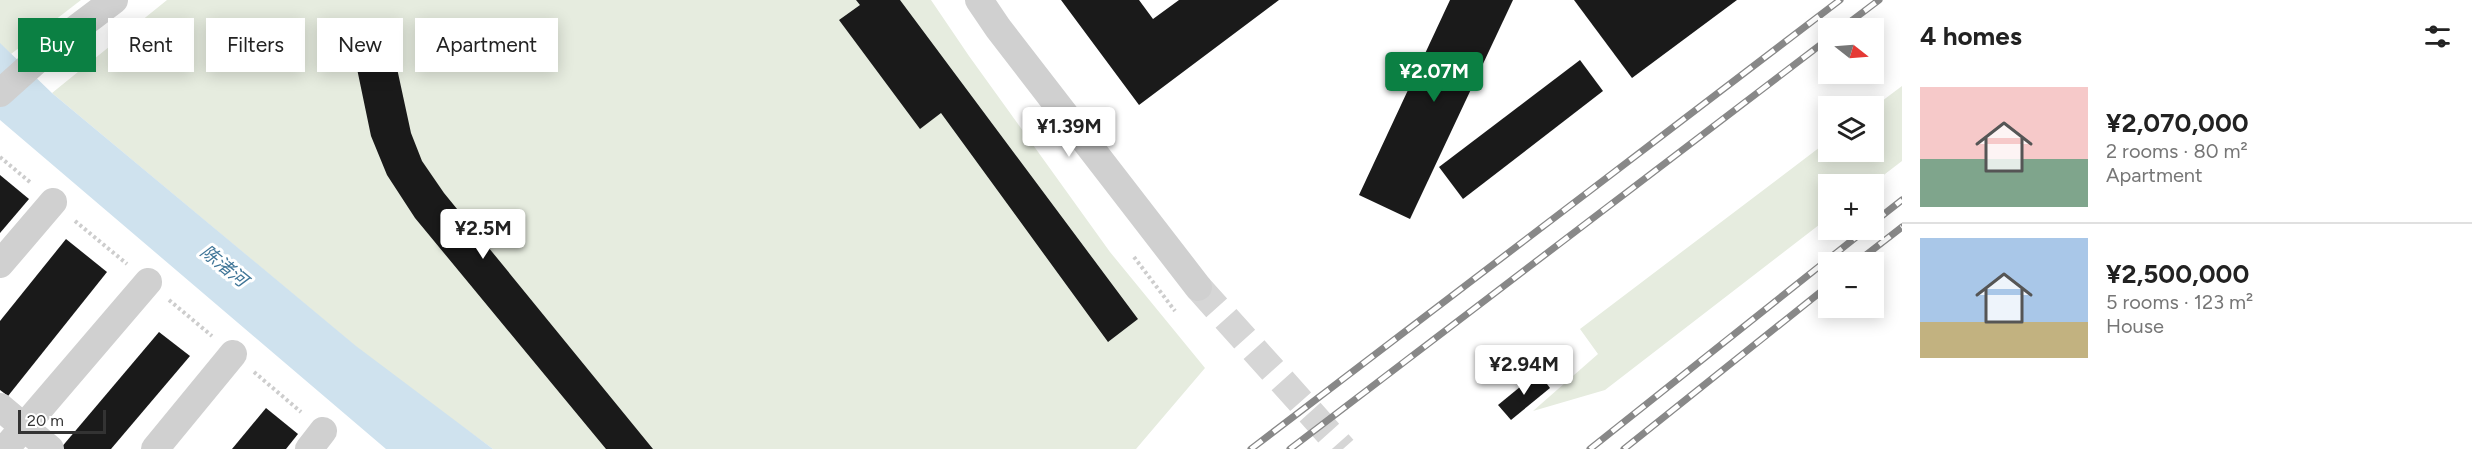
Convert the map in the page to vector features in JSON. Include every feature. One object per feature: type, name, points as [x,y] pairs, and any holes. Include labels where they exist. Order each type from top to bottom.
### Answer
[{"type":"street","points":[[0,93],[48,50],[114,0]]},
{"type":"street","points":[[980,0],[998,28],[1198,287]]},
{"type":"street","points":[[0,264],[53,202]]},
{"type":"street","points":[[5,449],[148,282]]},
{"type":"street","points":[[155,449],[233,354]]},
{"type":"street","points":[[0,407],[50,449]]},
{"type":"path","points":[[0,157],[233,354],[316,440]]},
{"type":"shaded area","points":[[0,0],[81,0],[58,18],[18,18],[18,49],[11,54],[0,44]]},
{"type":"shaded area","points":[[167,0],[931,0],[1110,252],[1205,368],[1136,449],[493,449],[378,365],[52,93],[78,72],[96,72],[96,57],[108,48],[108,72],[194,72],[194,18],[145,18]]},
{"type":"shaded area","points":[[1902,86],[1902,161],[1884,175],[1818,174],[1818,226],[1605,390],[1533,411],[1598,354],[1580,329],[1818,149],[1818,162],[1884,162],[1884,100]]},
{"type":"water","name":"陈渚河","points":[[0,43],[18,60],[18,72],[30,72],[52,93],[356,346],[493,449],[386,449],[0,120]]},
{"type":"building","points":[[856,0],[900,0],[1138,319],[1108,342],[941,113],[920,129],[839,20],[860,5]]},
{"type":"building","points":[[1061,0],[1139,0],[1153,19],[1179,0],[1279,0],[1139,105]]},
{"type":"building","points":[[1450,0],[1513,0],[1410,219],[1359,195]]},
{"type":"building","points":[[1574,0],[1737,0],[1632,78]]},
{"type":"building","points":[[1580,60],[1603,91],[1463,199],[1439,167]]},
{"type":"building","points":[[358,72],[398,72],[411,133],[422,161],[444,193],[653,449],[606,449],[415,218],[387,175],[371,136]]},
{"type":"building","points":[[0,175],[29,199],[0,233]]},
{"type":"building","points":[[66,239],[107,272],[8,396],[0,390],[0,321]]},
{"type":"building","points":[[159,332],[190,356],[111,449],[60,449]]},
{"type":"building","points":[[1538,372],[1550,388],[1511,420],[1498,405]]},
{"type":"building","points":[[266,408],[298,434],[286,449],[232,449]]},
{"type":"tunnel","points":[[1198,287],[1343,449]]},
{"type":"railway","points":[[1251,449],[1840,0]]},
{"type":"railway","points":[[1855,18],[1879,0]]},
{"type":"railway","points":[[1290,449],[1818,47]]},
{"type":"railway","points":[[1884,214],[1902,200]]},
{"type":"railway","points":[[1870,252],[1902,227]]},
{"type":"railway","points":[[1590,449],[1852,240]]},
{"type":"railway","points":[[1624,449],[1818,294]]}]
